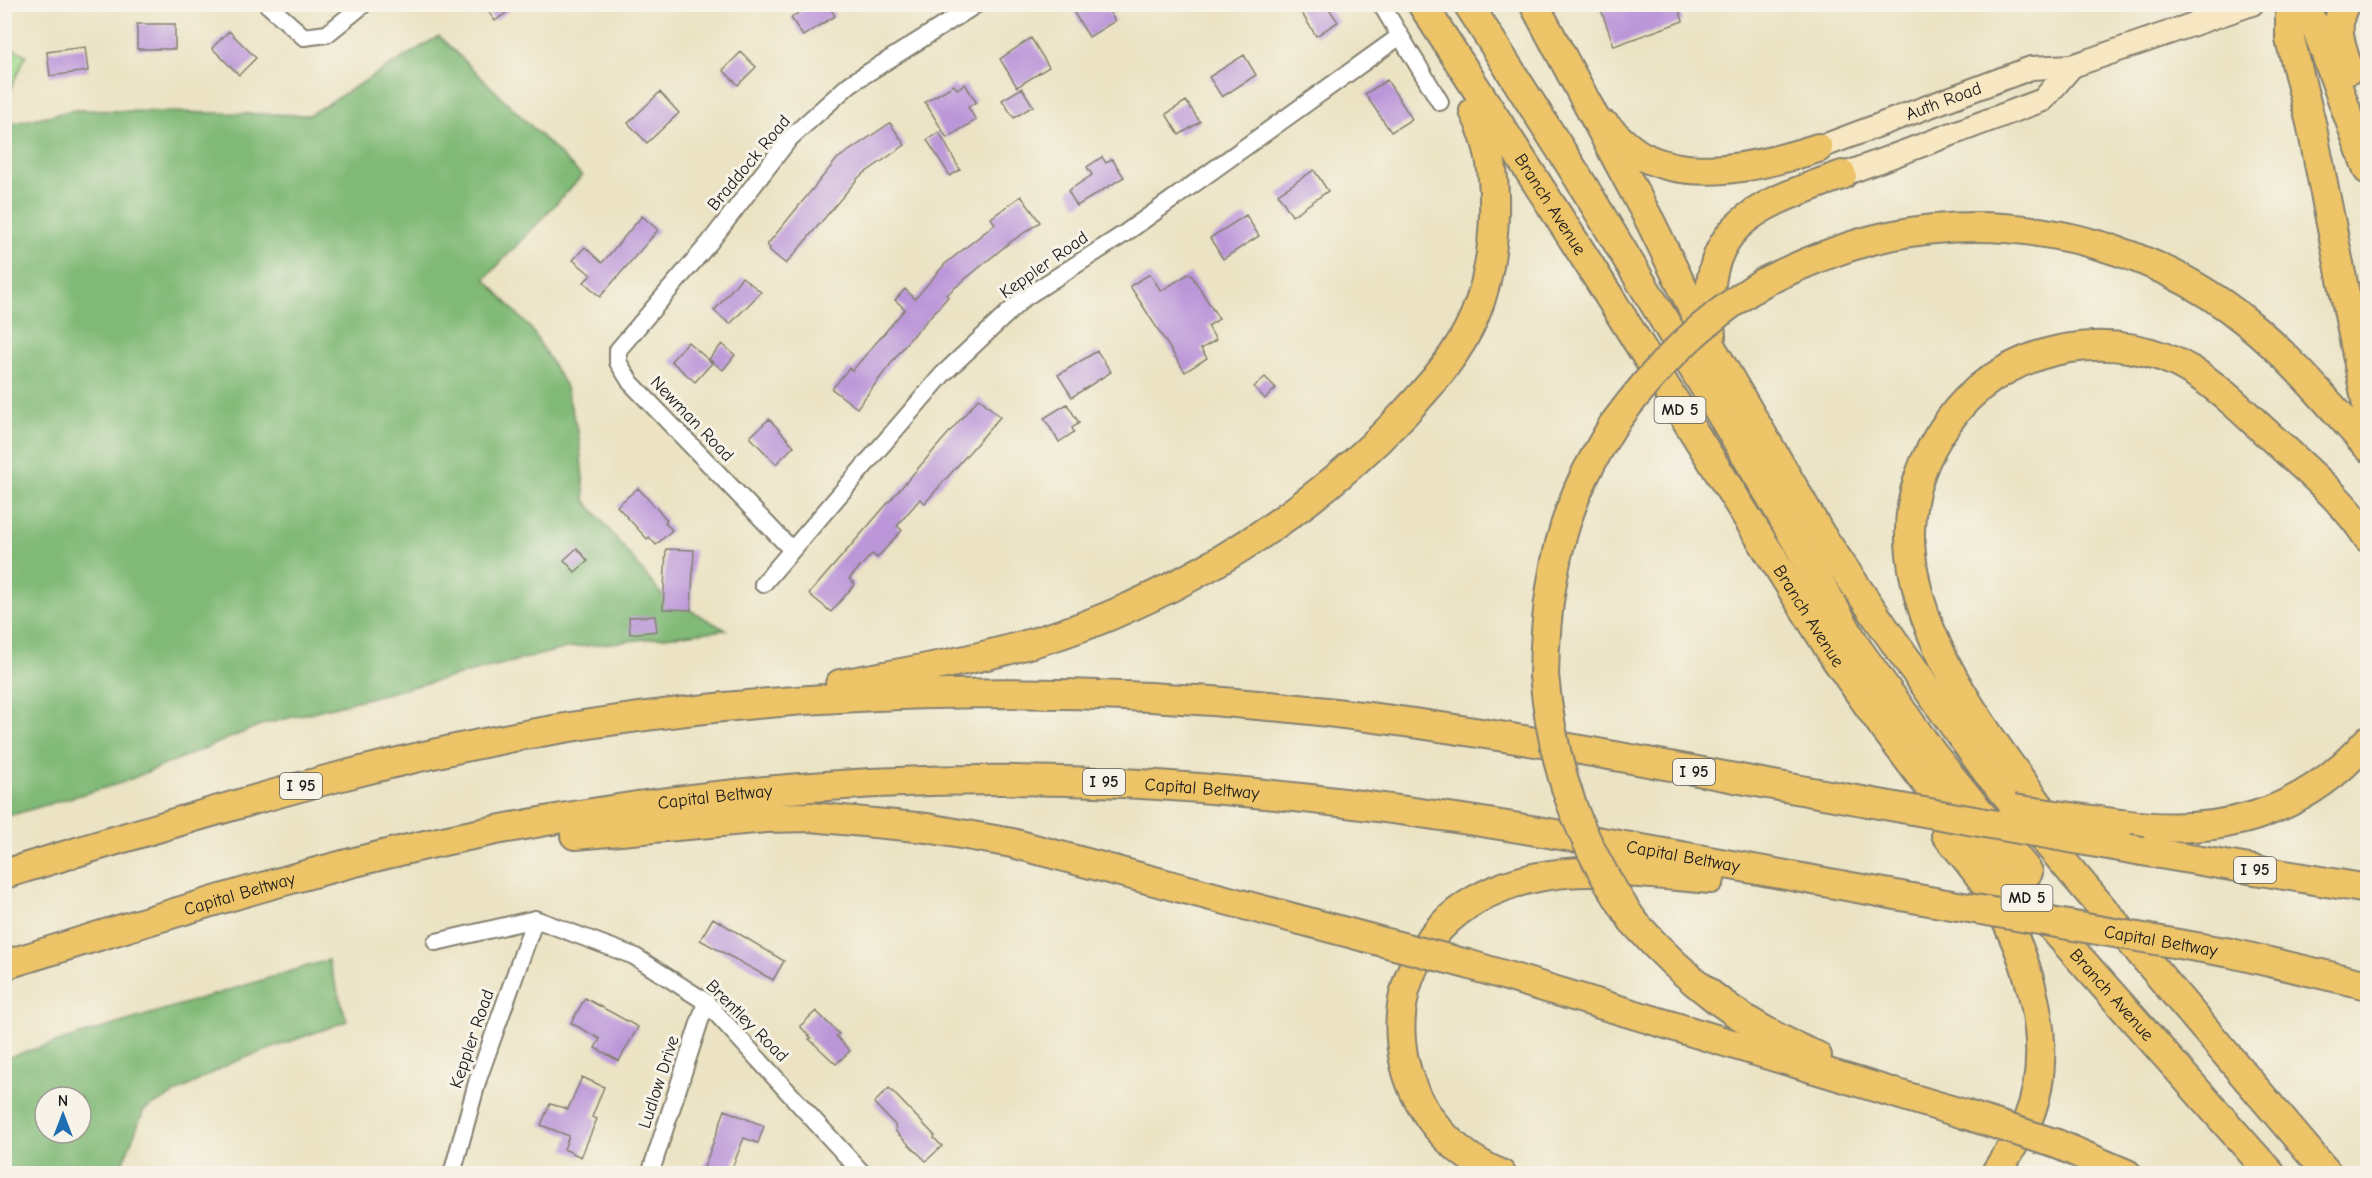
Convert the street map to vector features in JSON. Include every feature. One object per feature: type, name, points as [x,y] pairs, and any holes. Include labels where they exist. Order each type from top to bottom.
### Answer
[{"type":"highway","name":"Branch Avenue","points":[[1421,4],[1587,261],[1835,658],[1939,800],[2271,1173]]},
{"type":"highway","points":[[604,722],[889,676],[998,653],[1058,636],[1183,583],[1244,548],[1305,505],[1362,458],[1448,363],[1475,315],[1487,277],[1494,234],[1495,192],[1486,134],[1451,69],[1421,4]]},
{"type":"highway","points":[[1468,4],[1576,174],[1775,504],[1857,648],[1932,753],[2231,1127]]},
{"type":"highway","name":"MD 5","points":[[1534,4],[1713,350],[1821,535],[1927,692],[1986,771],[2330,1173]]},
{"type":"highway","points":[[2290,4],[2290,39],[2311,123],[2355,414],[2367,447]]},
{"type":"highway","points":[[2300,4],[2316,27],[2367,170]]},
{"type":"highway","points":[[2345,4],[2341,10],[2338,40],[2367,126]]},
{"type":"highway","points":[[1590,109],[1616,136],[1641,155],[1670,166],[1718,169],[1780,160],[1818,148]]},
{"type":"highway","points":[[1713,350],[1708,307],[1712,273],[1723,243],[1745,219],[1777,198],[1842,175]]},
{"type":"highway","points":[[1964,1114],[1808,1053],[1752,1023],[1707,994],[1667,960],[1633,921],[1588,848],[1558,770],[1548,719],[1544,675],[1545,630],[1551,578],[1567,520],[1583,478],[1613,425],[1643,384],[1680,345],[1722,308],[1762,283],[1802,263],[1890,236],[1940,230],[2043,232],[2091,242],[2148,262],[2198,288],[2248,323],[2355,414]]},
{"type":"highway","points":[[2174,992],[1968,705],[1951,675],[1916,584],[1911,554],[1913,498],[1923,460],[1941,430],[1965,401],[1989,380],[2018,363],[2046,352],[2072,347],[2102,345],[2134,350],[2164,358],[2190,370],[2219,391],[2331,492],[2351,514],[2367,538]]},
{"type":"highway","points":[[1776,564],[1829,662],[1872,732],[1926,809],[1993,896],[2020,950],[2032,990],[2038,1023],[2040,1056],[2037,1086],[2028,1119],[1995,1173]]},
{"type":"highway","name":"I 95","points":[[4,874],[358,770],[454,749],[604,722],[782,703],[910,696],[1016,694],[1122,697],[1362,716],[1862,795],[2142,851],[2367,890]]},
{"type":"highway","points":[[1862,795],[2160,829],[2195,827],[2229,822],[2301,798],[2349,762],[2367,740]]},
{"type":"highway","name":"Capital Beltway","points":[[4,965],[262,887],[473,835],[673,801],[790,789],[914,782],[1016,781],[1153,785],[1234,790],[1340,801],[1453,818],[2367,977]]},
{"type":"highway","points":[[262,887],[476,847],[676,824],[811,817],[927,828],[1012,843],[1467,964],[1964,1114],[2057,1144],[2127,1173]]},
{"type":"highway","points":[[1501,1173],[1462,1153],[1427,1118],[1415,1095],[1401,1045],[1400,1019],[1404,996],[1413,969],[1430,939],[1450,917],[1479,898],[1537,878],[1593,872],[1776,885],[1946,904]]},
{"type":"highway","points":[[2231,953],[2367,985]]},
{"type":"main road","name":"Auth Road","points":[[1818,148],[2031,68],[2072,66],[2252,4]]},
{"type":"main road","name":"Auth Road","points":[[1842,175],[2043,100],[2072,66]]},
{"type":"street","points":[[267,4],[304,38],[317,38],[327,34],[364,4]]},
{"type":"street","name":"Braddock Road","points":[[658,306],[790,138],[850,84],[977,4]]},
{"type":"street","points":[[1381,4],[1440,102]]},
{"type":"street","name":"Keppler Road","points":[[763,584],[944,374],[1024,298],[1124,234],[1400,36]]},
{"type":"street","name":"Newman Road","points":[[658,306],[618,350],[618,362],[631,383],[792,550]]},
{"type":"street","points":[[436,942],[535,919]]},
{"type":"street","name":"Keppler Road","points":[[452,1173],[478,1079],[535,919]]},
{"type":"street","name":"Brentley Road","points":[[535,919],[634,956],[706,1002],[863,1173]]},
{"type":"street","name":"Ludlow Drive","points":[[650,1173],[706,1002]]},
{"type":"green space","points":[[439,36],[582,176],[485,279],[532,330],[565,385],[579,436],[585,500],[661,594],[726,630],[567,648],[261,725],[121,783],[5,817],[5,125],[75,110],[309,115]]},
{"type":"green space","points":[[5,45],[26,55],[5,101]]},
{"type":"green space","points":[[328,960],[347,1021],[231,1063],[144,1110],[119,1173],[5,1173],[5,1058]]},
{"type":"building","points":[[483,4],[518,4],[495,21]]},
{"type":"building","points":[[812,4],[828,4],[835,16],[803,36],[791,18]]},
{"type":"building","points":[[1088,4],[1105,4],[1115,21],[1089,37],[1074,13]]},
{"type":"building","points":[[1296,4],[1326,4],[1338,22],[1316,36]]},
{"type":"building","points":[[1599,4],[1677,4],[1683,21],[1614,46]]},
{"type":"building","points":[[137,24],[175,24],[175,49],[137,49]]},
{"type":"building","points":[[229,31],[256,58],[239,75],[212,48]]},
{"type":"building","points":[[1031,38],[1049,67],[1017,87],[1000,59]]},
{"type":"building","points":[[85,47],[88,71],[50,76],[47,52]]},
{"type":"building","points":[[741,52],[756,67],[738,85],[723,70]]},
{"type":"building","points":[[1244,55],[1256,75],[1222,97],[1209,77]]},
{"type":"building","points":[[1387,80],[1412,119],[1391,132],[1365,94]]},
{"type":"building","points":[[965,84],[976,102],[968,107],[976,120],[947,138],[925,102],[954,85],[957,89]]},
{"type":"building","points":[[1022,88],[1033,106],[1014,118],[1002,100]]},
{"type":"building","points":[[660,92],[679,113],[647,143],[628,123]]},
{"type":"building","points":[[1186,101],[1200,122],[1179,135],[1166,114]]},
{"type":"building","points":[[890,123],[905,145],[859,177],[786,264],[769,250],[767,245],[837,159]]},
{"type":"building","points":[[939,132],[960,170],[950,176],[927,140]]},
{"type":"building","points":[[1102,157],[1106,163],[1112,159],[1124,177],[1077,206],[1068,191],[1092,175],[1087,167]]},
{"type":"building","points":[[1314,170],[1328,191],[1292,216],[1278,194]]},
{"type":"building","points":[[1021,196],[1040,222],[1009,243],[946,295],[948,297],[909,340],[857,408],[832,389],[849,368],[852,371],[905,309],[895,300],[905,289],[915,299],[945,264],[995,224],[991,218]]},
{"type":"building","points":[[1246,215],[1259,236],[1223,259],[1210,238]]},
{"type":"building","points":[[642,216],[658,230],[600,297],[584,282],[591,275],[573,260],[585,247],[602,263]]},
{"type":"building","points":[[1190,273],[1219,319],[1208,326],[1216,340],[1201,349],[1207,358],[1185,372],[1130,286],[1150,274],[1161,291]]},
{"type":"building","points":[[742,277],[761,292],[730,324],[714,311]]},
{"type":"building","points":[[688,342],[712,363],[695,382],[671,361]]},
{"type":"building","points":[[722,344],[735,355],[723,370],[709,359]]},
{"type":"building","points":[[1097,351],[1111,372],[1072,397],[1058,375]]},
{"type":"building","points":[[1265,377],[1276,388],[1265,399],[1254,387]]},
{"type":"building","points":[[979,398],[1000,417],[925,503],[920,499],[897,526],[902,530],[877,558],[872,554],[849,579],[855,584],[831,612],[809,594]]},
{"type":"building","points":[[1067,404],[1079,423],[1072,428],[1074,432],[1059,442],[1044,418]]},
{"type":"building","points":[[769,419],[794,446],[776,464],[750,437]]},
{"type":"building","points":[[638,488],[667,520],[665,523],[672,530],[656,545],[649,537],[647,539],[617,506]]},
{"type":"building","points":[[577,548],[588,561],[575,572],[564,560]]},
{"type":"building","points":[[666,549],[694,550],[691,610],[663,609]]},
{"type":"building","points":[[655,616],[657,631],[630,634],[629,617]]},
{"type":"building","points":[[713,918],[784,961],[773,980],[700,940]]},
{"type":"building","points":[[585,998],[638,1027],[619,1061],[595,1048],[600,1039],[571,1023]]},
{"type":"building","points":[[816,1011],[839,1034],[836,1036],[850,1051],[836,1064],[809,1039],[811,1038],[800,1026]]},
{"type":"building","points":[[582,1077],[604,1087],[592,1117],[597,1119],[581,1157],[564,1149],[569,1136],[541,1125],[550,1104],[568,1109]]},
{"type":"building","points":[[889,1088],[942,1146],[926,1161],[896,1132],[895,1125],[874,1103]]},
{"type":"building","points":[[725,1110],[764,1126],[758,1143],[744,1138],[730,1173],[702,1173]]}]
